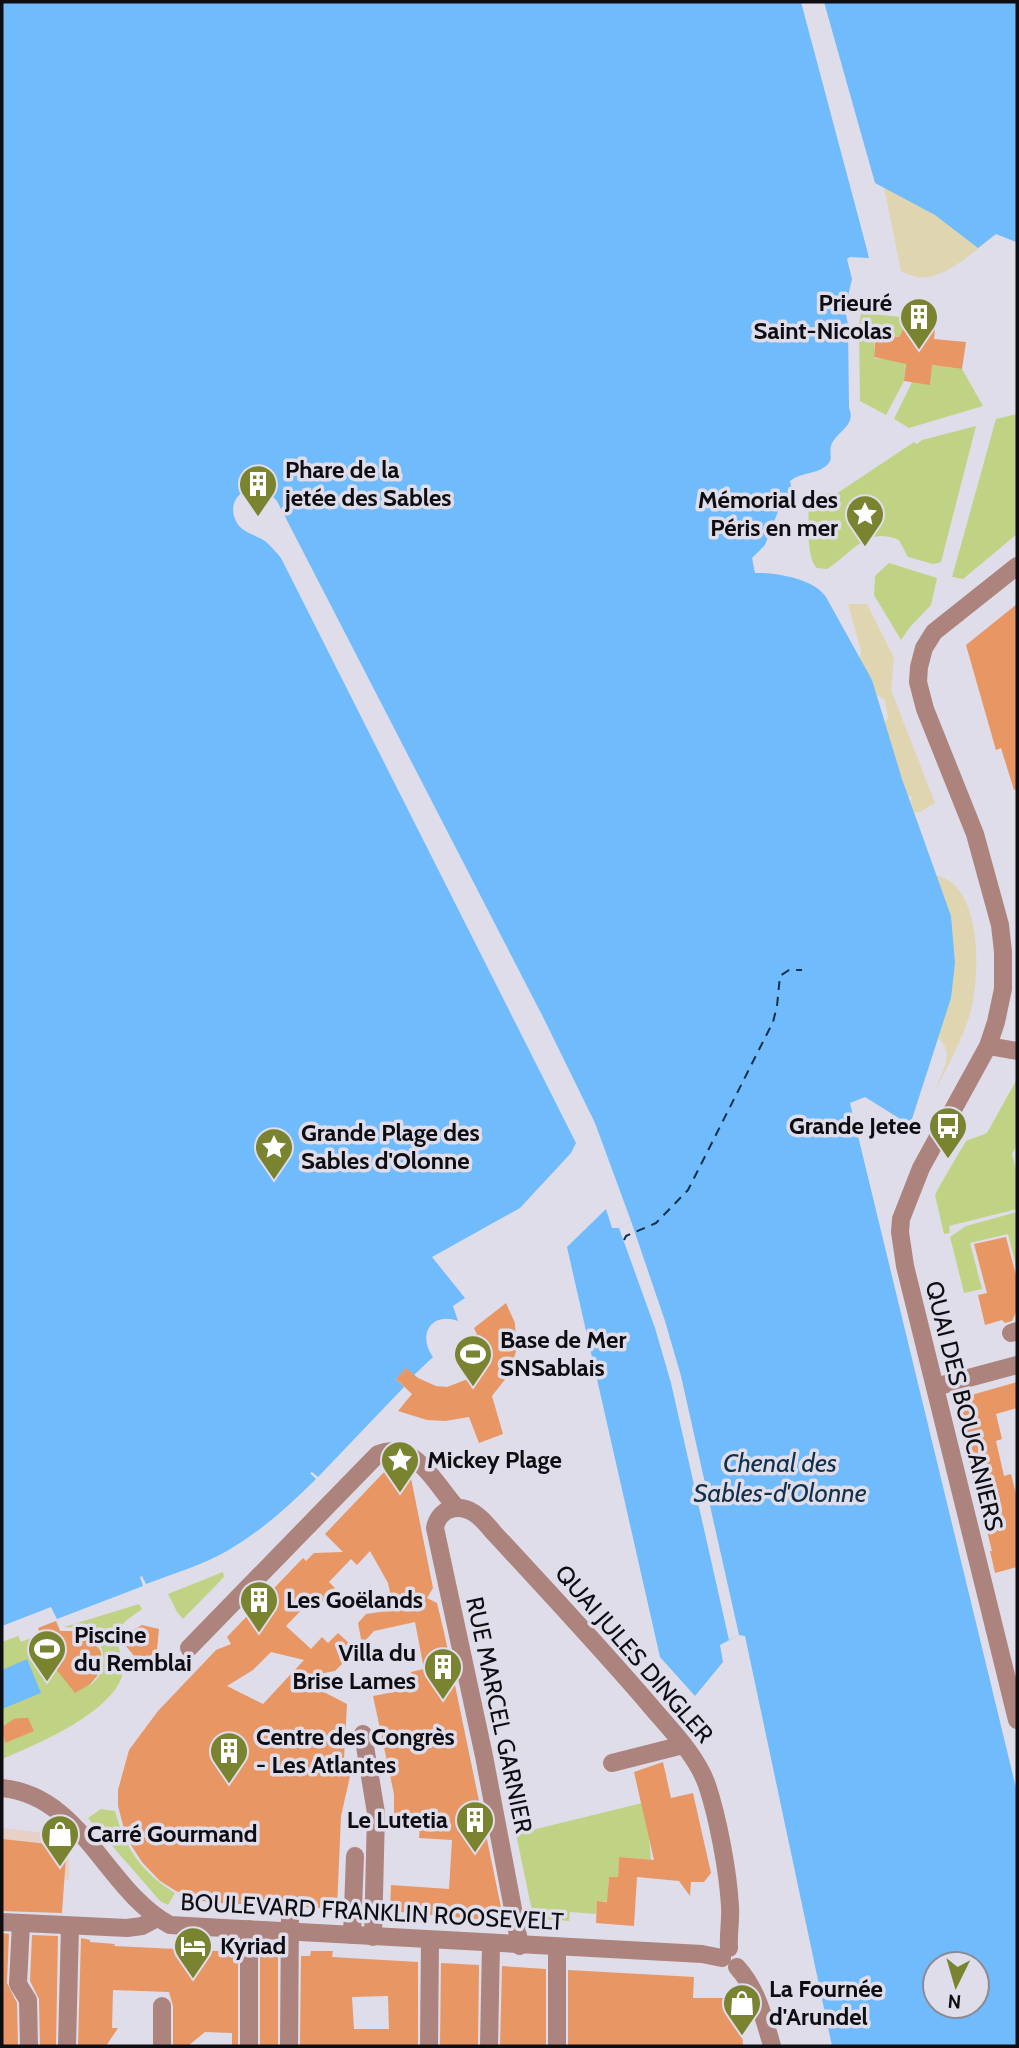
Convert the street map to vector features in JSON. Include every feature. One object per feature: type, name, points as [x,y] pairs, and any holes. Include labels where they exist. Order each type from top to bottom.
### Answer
[{"type":"street","name":"QUAI DES BOUCANIERS","points":[[1017,566],[934,632],[924,648],[919,667],[918,682],[925,709],[975,834],[1000,925],[1003,989],[988,1046],[921,1168],[905,1210],[900,1232],[905,1266],[1017,1720]]},
{"type":"street","points":[[988,1046],[1017,1051]]},
{"type":"street","points":[[935,1387],[1017,1365]]},
{"type":"street","name":"QUAI JULES DINGLER","points":[[189,1648],[378,1454],[387,1450],[398,1451],[415,1458],[457,1508],[476,1515],[494,1533],[624,1675],[683,1745],[706,1783],[715,1816],[730,1899],[732,1923],[729,1957]]},
{"type":"street","name":"RUE MARCEL GARNIER","points":[[457,1508],[442,1512],[437,1518],[435,1528],[484,1756],[520,1946]]},
{"type":"street","points":[[363,1734],[376,1813],[373,1937]]},
{"type":"street","points":[[612,1763],[683,1745]]},
{"type":"street","name":"BOULEVARD FRANKLIN ROOSEVELT","points":[[2,1788],[30,1793],[55,1807],[146,1909],[170,1925],[729,1957]]},
{"type":"street","points":[[352,1936],[355,1856]]},
{"type":"street","points":[[289,2046],[290,1912]]},
{"type":"street","points":[[2,1922],[135,1927],[150,1924],[157,1918]]},
{"type":"street","points":[[21,1923],[19,1984],[28,2000],[29,2046]]},
{"type":"street","points":[[67,2046],[70,1926]]},
{"type":"street","points":[[248,2046],[250,1929]]},
{"type":"street","points":[[429,2046],[430,1941]]},
{"type":"street","points":[[489,2046],[491,1944]]},
{"type":"street","points":[[556,1948],[557,2046]]},
{"type":"street","points":[[729,1957],[750,1983],[760,2004],[772,2046]]},
{"type":"street","points":[[162,2006],[163,2046]]},
{"type":"shaded area","points":[[2,1828],[54,1834],[69,1855],[69,1880],[2,1868]]},
{"type":"green space","points":[[861,313],[911,318],[910,332],[902,337],[873,334],[874,358],[906,361],[904,381],[886,415],[860,401]]},
{"type":"green space","points":[[931,365],[962,369],[983,406],[909,428],[894,419],[912,382],[930,384],[931,379],[928,379]]},
{"type":"green space","points":[[1017,414],[1017,534],[963,579],[952,577],[996,419]]},
{"type":"green space","points":[[976,426],[941,562],[933,564],[908,557],[899,540],[877,536],[860,543],[827,569],[817,568],[811,555],[808,535],[809,496],[812,492],[836,494],[914,442],[917,444],[922,440]]},
{"type":"green space","points":[[889,563],[937,578],[931,605],[901,640],[874,595],[875,576]]},
{"type":"green space","points":[[1017,1079],[1017,1144],[1012,1154],[1017,1174],[1017,1209],[949,1226],[950,1233],[944,1234],[935,1195],[966,1141],[987,1133]]},
{"type":"green space","points":[[1017,1212],[1017,1270],[1008,1234],[970,1243],[982,1289],[964,1293],[950,1237],[966,1226]]},
{"type":"green space","points":[[223,1572],[224,1577],[183,1619],[168,1594]]},
{"type":"green space","name":"Piscine du Remblai","points":[[139,1604],[142,1609],[123,1624],[118,1632],[123,1673],[113,1692],[101,1705],[69,1727],[2,1759],[2,1642],[18,1636],[21,1642],[46,1632],[44,1626],[56,1621],[61,1633],[79,1634],[94,1641],[99,1647],[102,1663],[99,1673],[89,1686],[96,1680],[103,1665],[102,1649],[93,1635],[85,1630],[64,1627]]},
{"type":"green space","points":[[642,1803],[651,1860],[619,1857],[618,1877],[609,1877],[608,1886],[616,1902],[598,1901],[596,1914],[570,1912],[569,1921],[541,1919],[532,1911],[516,1834]]},
{"type":"green space","points":[[101,1809],[115,1811],[124,1837],[136,1858],[153,1877],[175,1893],[168,1905],[160,1901],[88,1818]]},
{"type":"sand","points":[[879,163],[1017,198],[1017,242],[996,234],[949,270],[927,277],[917,277],[901,271]]},
{"type":"sand","points":[[848,604],[867,604],[894,658],[891,690],[935,803],[920,812],[908,813],[912,796],[896,798],[927,872],[950,881],[962,894],[969,909],[976,946],[973,1002],[966,1026],[935,1091],[947,1056],[938,1038],[910,1125],[891,1114],[874,736],[888,718],[885,700],[860,684],[857,668],[861,651]]},
{"type":"water","name":"Chenal des Sables-d'Olonne","points":[[2,2],[803,2],[856,196],[869,258],[847,259],[852,279],[845,309],[848,325],[850,420],[833,441],[828,464],[822,469],[790,481],[792,490],[779,509],[765,545],[752,558],[755,573],[783,575],[804,581],[826,597],[872,680],[902,779],[951,916],[955,963],[951,998],[910,1125],[865,1097],[850,1103],[1017,1792],[1017,2046],[832,2046],[745,1636],[739,1635],[720,1645],[723,1662],[695,1696],[660,1657],[567,1247],[606,1209],[612,1228],[619,1228],[631,1221],[595,1123],[277,501],[268,493],[259,490],[243,492],[237,498],[233,514],[237,523],[246,532],[265,541],[281,558],[576,1143],[571,1153],[520,1208],[432,1257],[465,1298],[453,1306],[458,1321],[440,1319],[429,1327],[426,1341],[433,1357],[414,1375],[406,1369],[396,1379],[404,1387],[318,1477],[310,1473],[316,1479],[274,1518],[227,1551],[198,1565],[146,1584],[142,1576],[143,1586],[57,1619],[51,1607],[2,1626]]},
{"type":"water","points":[[824,2],[1017,2],[1016,242],[996,234],[978,248],[935,215],[875,183]]},
{"type":"water","points":[[27,1659],[41,1693],[2,1709],[2,1670]]},
{"type":"pier","points":[[801,2],[807,2],[859,195],[873,257],[870,261]]},
{"type":"pier","points":[[631,1221],[681,1376],[739,1635],[729,1640],[671,1383],[655,1328],[619,1228]]},
{"type":"building","name":"Prieuré Saint-Nicolas","points":[[911,315],[936,318],[934,339],[966,342],[962,369],[932,365],[930,385],[904,381],[906,364],[874,357],[876,334],[899,337],[903,330],[908,329]]},
{"type":"building","points":[[1017,604],[1017,789],[1014,790],[1001,748],[996,750],[966,645]]},
{"type":"building","points":[[1006,1237],[1017,1279],[1017,1310],[1012,1321],[1005,1323],[1002,1320],[985,1325],[978,1295],[987,1293],[974,1244]]},
{"type":"building","points":[[506,1303],[515,1323],[516,1351],[510,1373],[492,1396],[503,1434],[479,1443],[469,1417],[445,1421],[427,1420],[398,1411],[412,1394],[396,1379],[406,1368],[418,1378],[436,1386],[447,1387],[468,1379],[479,1361],[482,1346],[474,1328]]},
{"type":"building","points":[[1017,1382],[1017,1408],[996,1414],[1002,1439],[996,1441],[1004,1476],[1011,1474],[1017,1498],[1017,1567],[995,1573],[992,1551],[954,1400]]},
{"type":"building","points":[[385,1471],[411,1478],[433,1588],[427,1598],[437,1603],[444,1632],[502,1912],[495,1921],[390,1911],[391,1885],[449,1889],[452,1840],[419,1838],[420,1826],[394,1825],[394,1794],[373,1696],[414,1688],[411,1672],[424,1669],[415,1622],[374,1631],[362,1644],[358,1623],[366,1614],[394,1610],[388,1583],[370,1551],[357,1565],[351,1559],[329,1582],[335,1588],[314,1610],[307,1604],[286,1626],[311,1649],[322,1637],[328,1643],[338,1633],[351,1645],[350,1656],[335,1671],[297,1678],[347,1704],[343,1776],[346,1770],[351,1772],[341,1816],[337,1909],[300,1907],[291,1901],[281,1906],[203,1901],[176,1891],[160,1881],[131,1845],[118,1806],[118,1790],[129,1750],[158,1711],[216,1650],[231,1644],[227,1637],[303,1558],[306,1561],[314,1553],[343,1552],[325,1534]],"holes":[[[271,1652],[304,1660],[263,1704],[227,1686],[253,1670]]]},
{"type":"building","points":[[56,1621],[60,1631],[76,1631],[88,1636],[101,1652],[97,1676],[75,1693],[56,1669],[51,1650],[47,1652],[38,1628]]},
{"type":"building","points":[[142,1625],[159,1629],[157,1650],[144,1658],[134,1656],[126,1646],[131,1631]]},
{"type":"building","points":[[28,1718],[34,1731],[5,1743],[2,1727],[14,1719]]},
{"type":"building","points":[[663,1762],[671,1798],[693,1793],[711,1873],[704,1882],[691,1882],[690,1896],[679,1881],[637,1877],[634,1926],[596,1923],[597,1901],[607,1902],[609,1877],[618,1877],[619,1857],[654,1860],[634,1772]]},
{"type":"building","points":[[2,1839],[57,1845],[66,1856],[62,1913],[2,1911]]},
{"type":"building","points":[[2,1933],[9,1934],[7,1983],[17,2003],[18,2046],[2,2046]]},
{"type":"building","points":[[32,1935],[58,1936],[56,2046],[40,2046],[39,1999],[30,1981]]},
{"type":"building","points":[[81,1938],[90,1942],[115,1944],[114,1946],[238,1952],[238,2046],[232,2046],[232,2033],[205,2032],[188,2046],[173,2046],[173,2006],[169,1992],[113,1990],[112,2028],[118,2028],[106,2046],[78,2046]]},
{"type":"building","points":[[311,1951],[333,1951],[332,1957],[418,1962],[418,2046],[300,2046],[301,1956],[310,1956]],"holes":[[[388,1996],[389,2029],[354,2029],[352,1997]]]},
{"type":"building","points":[[260,1953],[278,1955],[278,2046],[260,2046]]},
{"type":"building","points":[[441,1963],[479,1965],[478,2046],[440,2046]]},
{"type":"building","points":[[502,1966],[546,1969],[546,2046],[500,2046]]},
{"type":"building","points":[[568,1970],[694,1977],[693,1998],[735,1998],[736,2030],[742,2031],[743,2046],[568,2046]]},
{"type":"ferry route","points":[[624,1240],[626,1236],[656,1223],[688,1190],[773,1022],[780,976],[789,970],[802,970]]},
{"type":"place","name":"Prieuré Saint-Nicolas","points":[[919,351]]},
{"type":"place","name":"Phare de la jetée des Sables","points":[[258,518]]},
{"type":"place","name":"Mémorial des Péris en mer","points":[[865,548]]},
{"type":"place","name":"Grande Jetee","points":[[948,1160]]},
{"type":"place","name":"Grande Plage des Sables d'Olonne","points":[[274,1181]]},
{"type":"place","name":"Base de Mer SNSablais","points":[[473,1388]]},
{"type":"place","name":"Mickey Plage","points":[[400,1494]]},
{"type":"place","name":"Les Goëlands","points":[[259,1634]]},
{"type":"place","name":"Piscine du Remblai","points":[[47,1683]]},
{"type":"place","name":"Villa du Brise Lames","points":[[443,1701]]},
{"type":"place","name":"Centre des Congrès - Les Atlantes","points":[[229,1785]]},
{"type":"place","name":"Le Lutetia","points":[[475,1854]]},
{"type":"place","name":"Carré Gourmand","points":[[60,1868]]},
{"type":"place","name":"Kyriad","points":[[193,1980]]},
{"type":"place","name":"La Fournée d'Arundel","points":[[742,2037]]}]
